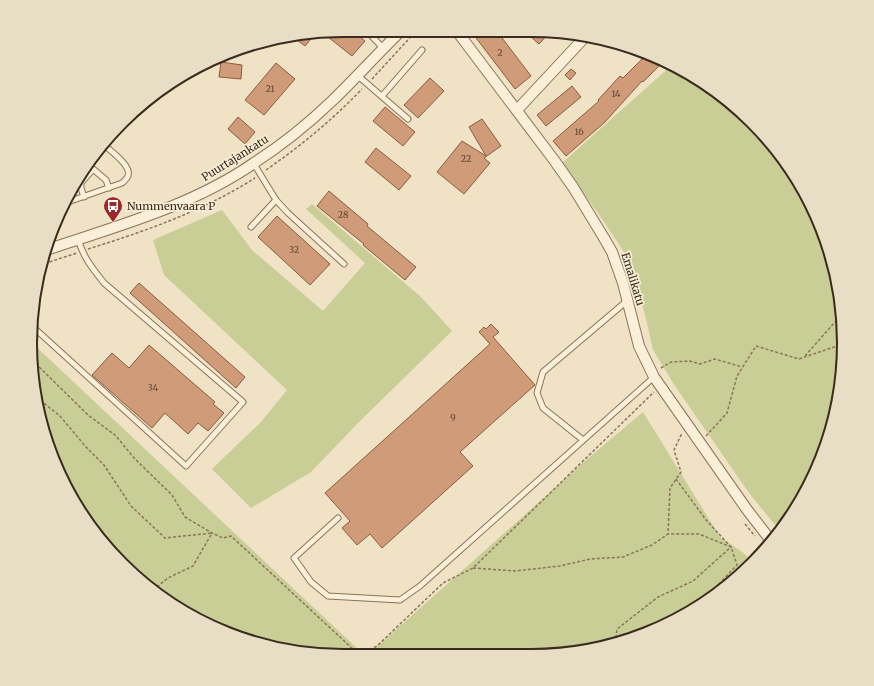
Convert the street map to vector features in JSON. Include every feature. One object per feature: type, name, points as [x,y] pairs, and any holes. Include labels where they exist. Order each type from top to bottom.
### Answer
[{"type":"street","name":"Puurtajankatu","points":[[52,248],[165,209],[213,187],[254,164],[306,124],[333,100],[395,37]]},
{"type":"street","name":"Emalikatu","points":[[455,37],[517,110],[573,187],[612,252],[628,300],[638,346],[652,377],[701,442],[748,512],[768,537]]},
{"type":"street","points":[[517,110],[581,41]]},
{"type":"lane","points":[[373,37],[383,48]]},
{"type":"lane","points":[[382,96],[422,50]]},
{"type":"lane","points":[[357,75],[408,119]]},
{"type":"lane","points":[[73,200],[122,183],[128,178],[129,172],[120,160],[107,148]]},
{"type":"lane","points":[[254,164],[276,200],[288,213],[344,264]]},
{"type":"lane","points":[[87,176],[93,169],[106,180],[109,188]]},
{"type":"lane","points":[[81,185],[84,196]]},
{"type":"lane","points":[[251,227],[276,200]]},
{"type":"lane","points":[[38,331],[186,466],[244,402],[104,283],[88,263],[81,251],[78,239]]},
{"type":"lane","points":[[583,440],[543,408],[537,393],[543,372],[628,300]]},
{"type":"lane","points":[[338,518],[294,558],[311,582],[328,596],[400,600],[420,586],[652,377]]},
{"type":"path","points":[[804,357],[836,321]]},
{"type":"path","points":[[701,442],[727,413],[737,376],[756,346],[799,358],[837,346]]},
{"type":"path","points":[[371,649],[377,646],[443,583],[473,568],[655,392],[652,377],[671,362],[690,361],[700,364],[715,360],[742,367]]},
{"type":"path","points":[[38,366],[88,415],[115,435],[135,459],[172,495],[185,517],[212,533],[224,538],[231,536],[352,649]]},
{"type":"path","points":[[43,402],[60,416],[86,447],[104,465],[131,506],[165,538],[212,533]]},
{"type":"path","points":[[668,534],[670,488],[681,472],[674,450],[683,431]]},
{"type":"path","points":[[676,479],[706,520],[732,547],[737,566],[721,583]]},
{"type":"path","points":[[745,523],[758,540]]},
{"type":"path","points":[[158,587],[168,578],[193,566],[212,533]]},
{"type":"path","points":[[473,568],[515,571],[560,566],[590,559],[623,557],[652,545],[668,534],[699,534],[732,547]]},
{"type":"path","points":[[615,637],[617,629],[658,597],[693,581],[732,547]]},
{"type":"green space","points":[[667,69],[701,89],[733,113],[761,141],[774,157],[796,190],[814,226],[827,264],[836,323],[836,363],[831,403],[821,441],[814,460],[796,496],[776,526],[749,493],[675,386],[653,350],[630,261],[562,163]]},
{"type":"green space","points":[[312,204],[421,297],[452,331],[358,423],[311,472],[251,508],[212,469],[260,423],[287,390],[164,275],[153,240],[222,210],[252,250],[323,311],[365,263],[306,209]]},
{"type":"green space","points":[[37,348],[358,649],[303,646],[264,639],[245,633],[226,626],[190,608],[157,586],[141,573],[113,545],[100,529],[78,496],[60,460],[47,422],[43,403]]},
{"type":"green space","points":[[643,412],[720,537],[749,557],[717,586],[684,608],[648,626],[610,639],[571,646],[531,649],[374,649],[585,461]]},
{"type":"building","points":[[360,37],[365,41],[352,56],[329,38]]},
{"type":"building","points":[[475,37],[501,37],[531,76],[515,89]]},
{"type":"building","points":[[531,37],[545,38],[539,44]]},
{"type":"building","points":[[311,39],[305,46],[298,41]]},
{"type":"building","points":[[643,58],[659,66],[643,82],[642,81],[605,122],[566,156],[553,141],[599,101],[598,100],[620,76],[623,78]]},
{"type":"building","points":[[221,63],[242,65],[241,79],[219,77]]},
{"type":"building","points":[[276,63],[295,79],[264,115],[245,100]]},
{"type":"building","points":[[571,69],[576,73],[570,80],[565,75]]},
{"type":"building","points":[[430,78],[444,91],[418,118],[404,105]]},
{"type":"building","points":[[572,86],[581,97],[546,126],[537,115]]},
{"type":"building","points":[[385,107],[415,132],[403,146],[373,121]]},
{"type":"building","points":[[238,117],[255,132],[245,144],[228,129]]},
{"type":"building","points":[[482,119],[501,146],[484,158],[490,163],[464,194],[437,172],[462,141],[486,156],[469,127]]},
{"type":"building","points":[[376,148],[411,176],[399,190],[365,162]]},
{"type":"building","points":[[329,191],[368,224],[367,226],[416,267],[405,280],[317,206]]},
{"type":"building","points":[[277,216],[330,264],[310,285],[258,237]]},
{"type":"building","points":[[139,283],[245,377],[236,388],[130,293]]},
{"type":"building","points":[[491,324],[499,332],[493,337],[535,385],[460,452],[473,466],[382,548],[370,534],[357,545],[342,528],[350,521],[325,493],[490,344],[479,332],[484,327],[486,329]]},
{"type":"building","points":[[149,345],[215,402],[213,404],[224,413],[208,431],[198,423],[188,434],[165,413],[152,428],[92,375],[112,353],[129,368]]},
{"type":"place","name":"Nummenvaara P","points":[[113,223]]}]
